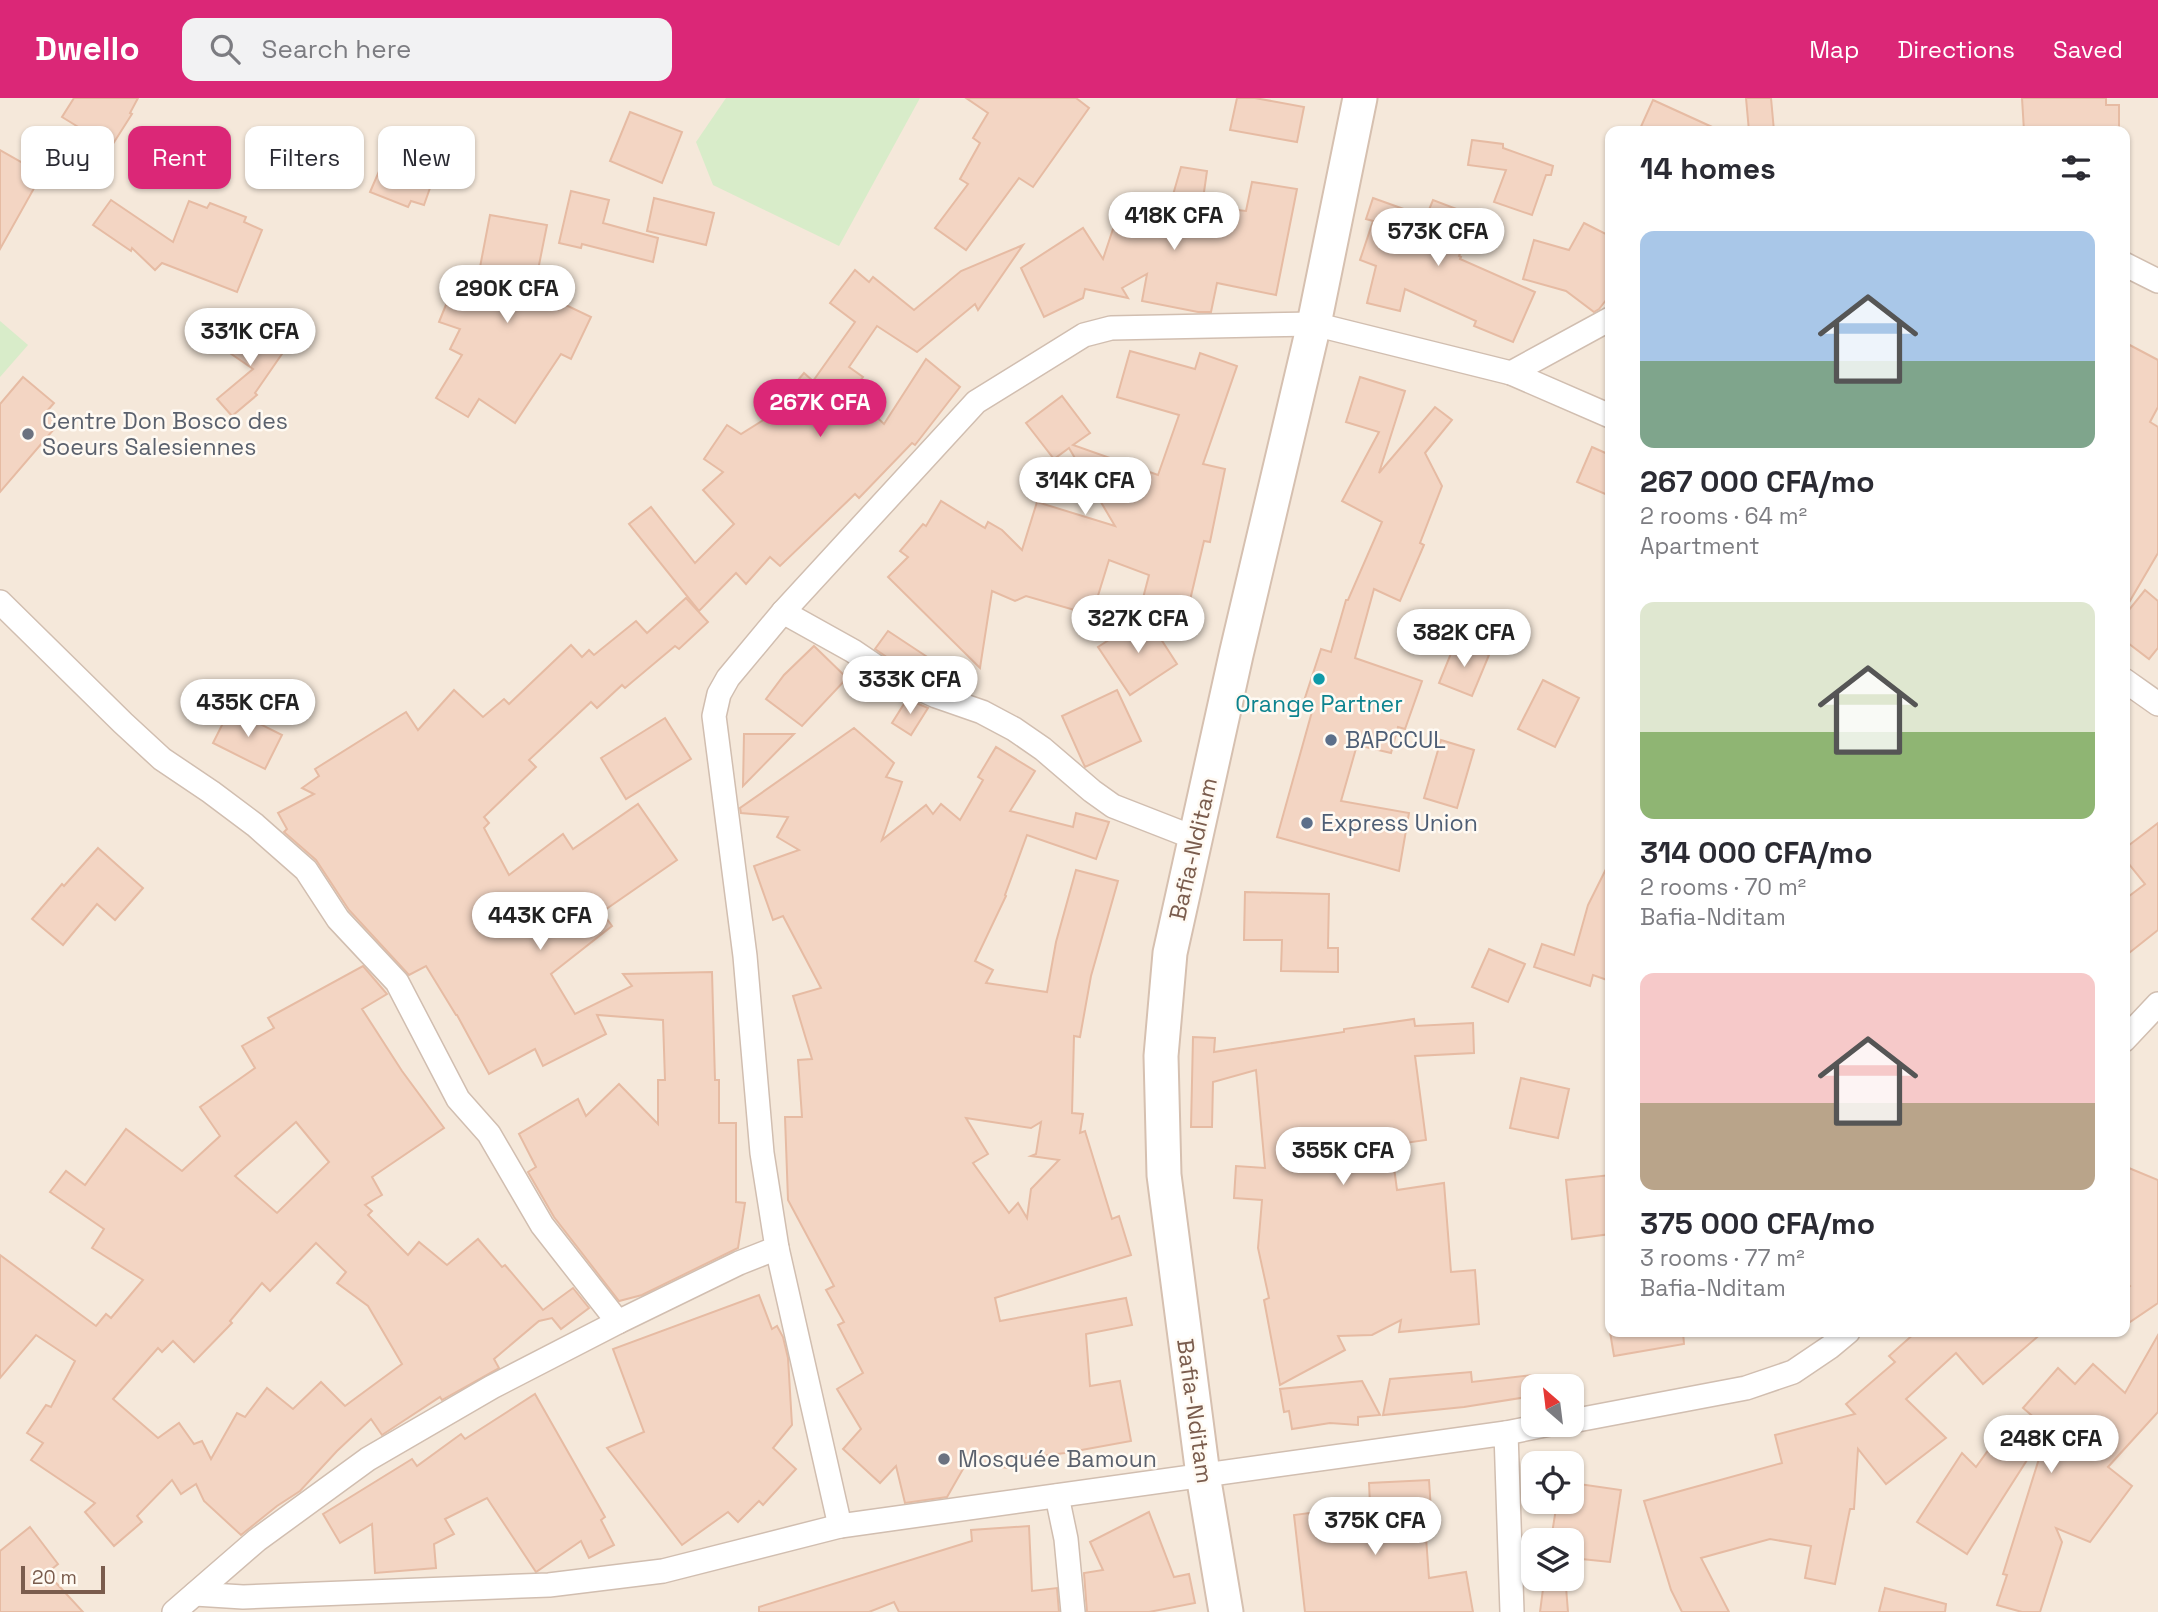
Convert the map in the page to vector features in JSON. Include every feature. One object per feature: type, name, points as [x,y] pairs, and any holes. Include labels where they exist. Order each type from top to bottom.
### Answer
[{"type":"main road","name":"Bafia-Nditam","points":[[1226,1612],[1203,1475],[1164,1175],[1161,1056],[1170,953],[1314,324],[1360,98]]},
{"type":"street","points":[[2130,267],[2158,281]]},
{"type":"street","points":[[1511,373],[1605,322]]},
{"type":"street","points":[[840,1526],[777,1248],[762,1153],[745,956],[714,716],[719,694],[728,678],[783,612],[976,402],[1083,335],[1111,328],[1314,324],[1511,373],[1605,414]]},
{"type":"street","points":[[0,602],[162,760],[255,825],[306,870],[338,919],[397,982],[458,1099],[489,1134],[542,1225],[618,1322]]},
{"type":"street","points":[[783,612],[853,651],[887,674],[936,696],[982,712],[1014,730],[1043,749],[1113,806],[1195,838]]},
{"type":"street","points":[[2130,684],[2158,704]]},
{"type":"street","points":[[2130,1035],[2154,1014]]},
{"type":"street","points":[[174,1612],[257,1541],[368,1460],[492,1387],[738,1263],[777,1248]]},
{"type":"street","points":[[1584,1419],[1746,1388],[1793,1372],[1842,1337]]},
{"type":"street","points":[[195,1594],[244,1604],[549,1585],[663,1572],[840,1526],[1521,1430]]},
{"type":"street","points":[[1506,1433],[1512,1612]]},
{"type":"street","points":[[1057,1496],[1066,1539],[1073,1612]]},
{"type":"shaded area","points":[[0,98],[2158,98],[2158,1612],[0,1612]]},
{"type":"green space","points":[[726,98],[920,98],[839,246],[713,185],[696,142]]},
{"type":"green space","points":[[0,321],[28,345],[0,377]]},
{"type":"building","points":[[74,98],[138,98],[130,113],[132,114],[114,142],[114,126],[77,126],[62,117]]},
{"type":"building","points":[[966,98],[1076,98],[1089,108],[1033,187],[1019,178],[966,250],[935,228],[968,184],[960,179],[980,143],[973,138],[988,113]]},
{"type":"building","points":[[1237,98],[1255,98],[1304,107],[1297,142],[1230,130]]},
{"type":"building","points":[[1746,98],[1771,98],[1774,126],[1749,126]]},
{"type":"building","points":[[2022,98],[2106,98],[2106,105],[2119,105],[2119,126],[2024,126]]},
{"type":"building","points":[[1653,100],[1710,126],[1641,126]]},
{"type":"building","points":[[630,112],[682,132],[662,183],[610,161]]},
{"type":"building","points":[[1472,140],[1503,144],[1503,148],[1553,166],[1551,175],[1546,175],[1532,215],[1494,202],[1506,170],[1468,165]]},
{"type":"building","points":[[0,150],[21,162],[21,189],[34,189],[0,249]]},
{"type":"building","points":[[1181,167],[1207,171],[1202,206],[1246,211],[1252,182],[1297,189],[1276,295],[1217,283],[1211,312],[1198,312],[1142,301],[1147,274],[1122,288],[1128,298],[1085,289],[1083,298],[1044,317],[1021,268],[1083,228],[1103,259],[1119,211],[1164,226]]},
{"type":"building","points":[[378,174],[378,189],[430,189],[424,205],[411,201],[408,207],[370,192]]},
{"type":"building","points":[[571,191],[609,200],[603,223],[658,238],[653,262],[582,244],[581,248],[559,243]]},
{"type":"building","points":[[654,198],[714,213],[706,245],[647,231]]},
{"type":"building","points":[[1373,198],[1426,217],[1433,200],[1475,216],[1460,259],[1535,292],[1513,342],[1474,326],[1476,321],[1405,289],[1400,311],[1367,303],[1376,266],[1360,260],[1373,221],[1366,219]]},
{"type":"building","points":[[111,200],[173,242],[189,201],[207,208],[210,203],[246,217],[244,222],[262,230],[237,292],[162,263],[155,270],[132,248],[131,251],[93,225]]},
{"type":"building","points":[[490,215],[547,225],[534,290],[591,317],[571,359],[561,354],[515,423],[479,399],[468,417],[436,398],[462,355],[450,349],[460,329],[439,322],[456,280],[476,288]]},
{"type":"building","points":[[1584,223],[1605,234],[1605,301],[1594,312],[1566,291],[1523,279],[1534,240],[1569,250]]},
{"type":"building","points":[[1023,245],[978,310],[975,304],[917,352],[877,326],[849,367],[863,377],[851,393],[884,424],[926,359],[960,387],[915,445],[912,443],[859,498],[855,494],[780,566],[770,557],[746,584],[736,573],[699,611],[629,524],[651,507],[695,563],[734,524],[703,490],[723,472],[704,459],[727,425],[741,434],[765,419],[804,373],[813,381],[855,322],[830,303],[855,270],[869,282],[873,277],[914,310],[961,271]]},
{"type":"building","points":[[245,325],[284,351],[255,393],[257,395],[232,416],[217,399],[253,369],[227,351]]},
{"type":"building","points":[[2130,345],[2158,360],[2158,407],[2150,422],[2158,427],[2158,553],[2130,601]]},
{"type":"building","points":[[1130,351],[1195,369],[1200,353],[1237,366],[1203,464],[1225,469],[1210,542],[1204,541],[1187,613],[1142,602],[1149,575],[1109,560],[1092,615],[1026,596],[1015,601],[992,591],[980,668],[888,577],[908,557],[900,551],[923,524],[926,526],[941,501],[985,528],[988,522],[1002,530],[1022,550],[1037,502],[1115,526],[1069,448],[1054,459],[1026,423],[1062,396],[1090,433],[1073,445],[1158,475],[1179,415],[1117,397]]},
{"type":"building","points":[[23,377],[54,403],[47,411],[60,422],[0,492],[0,404]]},
{"type":"building","points":[[1360,377],[1405,391],[1379,473],[1435,407],[1452,420],[1425,453],[1442,486],[1420,543],[1424,545],[1400,601],[1374,589],[1355,658],[1422,681],[1405,729],[1398,727],[1391,753],[1357,745],[1341,801],[1409,813],[1399,871],[1277,837],[1313,708],[1303,704],[1321,649],[1331,652],[1346,600],[1382,522],[1342,501],[1379,432],[1346,422]]},
{"type":"building","points":[[1592,447],[1605,453],[1605,494],[1577,482]]},
{"type":"building","points":[[2145,590],[2158,601],[2158,648],[2149,659],[2130,645],[2130,609]]},
{"type":"building","points":[[686,598],[708,622],[679,649],[675,646],[625,688],[622,685],[597,708],[591,702],[529,760],[536,767],[484,817],[489,823],[484,828],[509,875],[563,834],[573,849],[638,804],[677,860],[602,912],[612,926],[551,974],[575,1014],[632,986],[623,974],[712,972],[719,1123],[736,1123],[736,1202],[745,1203],[738,1248],[642,1295],[619,1301],[554,1217],[528,1172],[536,1167],[519,1134],[578,1099],[586,1116],[619,1084],[658,1124],[658,1080],[665,1080],[663,1020],[597,1015],[606,1034],[543,1066],[535,1049],[489,1074],[426,966],[409,975],[349,910],[316,860],[284,832],[287,829],[278,813],[314,794],[302,788],[319,776],[315,769],[406,712],[418,730],[454,690],[483,717],[504,699],[509,704],[571,645],[582,657],[589,650],[594,655],[636,621],[647,633]]},
{"type":"building","points":[[1146,616],[1177,664],[1130,695],[1098,647]]},
{"type":"building","points":[[888,631],[950,672],[943,683],[894,662],[875,649]]},
{"type":"building","points":[[1456,641],[1489,655],[1472,696],[1439,683]]},
{"type":"building","points":[[814,646],[847,678],[802,726],[766,699],[784,675]]},
{"type":"building","points":[[1543,680],[1579,698],[1555,747],[1518,729]]},
{"type":"building","points":[[1117,690],[1141,741],[1085,767],[1062,716]]},
{"type":"building","points":[[907,699],[928,708],[911,735],[892,723]]},
{"type":"building","points":[[230,709],[282,735],[265,769],[213,743]]},
{"type":"building","points":[[665,718],[691,759],[626,799],[601,758]]},
{"type":"building","points":[[854,728],[894,763],[886,777],[902,782],[882,840],[926,805],[933,814],[941,804],[960,820],[983,780],[978,777],[996,747],[1035,771],[1010,811],[1073,827],[1076,813],[1109,822],[1096,859],[1027,835],[1006,896],[975,961],[993,970],[986,983],[1047,992],[1056,942],[1076,870],[1118,881],[1091,976],[1080,1037],[1074,1036],[1072,1113],[1083,1114],[1080,1133],[1085,1131],[1112,1219],[1119,1216],[1131,1255],[995,1298],[1000,1321],[1126,1298],[1132,1325],[1086,1334],[1090,1386],[1120,1381],[1131,1441],[1017,1459],[1016,1469],[967,1462],[947,1497],[905,1503],[896,1466],[880,1483],[843,1449],[861,1429],[837,1389],[863,1373],[838,1325],[844,1322],[826,1290],[834,1286],[788,1200],[785,1117],[802,1117],[798,1060],[812,1059],[793,996],[821,988],[783,916],[773,920],[754,866],[799,850],[777,837],[788,817],[741,813],[740,808]],"holes":[[[966,1118],[1031,1128],[1041,1122],[1036,1154],[1031,1156],[1059,1160],[1031,1189],[1027,1218],[1018,1203],[1009,1213],[973,1163],[988,1154]]]},
{"type":"building","points":[[744,734],[794,734],[743,786]]},
{"type":"building","points":[[1441,740],[1474,750],[1457,808],[1424,798]]},
{"type":"building","points":[[2158,823],[2158,930],[2130,952],[2130,895],[2145,884],[2130,865],[2130,844]]},
{"type":"building","points":[[98,848],[143,888],[115,920],[97,904],[63,945],[32,919]]},
{"type":"building","points":[[1605,871],[1605,979],[1593,975],[1590,986],[1534,967],[1542,944],[1574,955],[1588,905]]},
{"type":"building","points":[[1245,892],[1329,894],[1328,948],[1338,948],[1338,972],[1281,971],[1282,940],[1244,940]]},
{"type":"building","points":[[1489,949],[1525,964],[1508,1002],[1472,987]]},
{"type":"building","points":[[363,966],[387,994],[362,1009],[402,1071],[444,1128],[372,1177],[382,1195],[365,1205],[372,1211],[368,1215],[408,1255],[419,1242],[447,1265],[478,1239],[502,1267],[505,1265],[543,1310],[573,1288],[589,1308],[561,1329],[552,1318],[539,1321],[494,1359],[499,1368],[442,1400],[440,1397],[382,1435],[371,1419],[300,1491],[241,1535],[204,1501],[196,1484],[181,1494],[172,1480],[137,1516],[142,1522],[114,1546],[85,1512],[95,1503],[31,1460],[43,1443],[27,1433],[46,1405],[51,1407],[75,1361],[36,1335],[0,1378],[0,1255],[96,1326],[106,1314],[111,1318],[143,1280],[92,1248],[104,1229],[50,1192],[66,1171],[85,1185],[126,1129],[182,1171],[220,1136],[200,1107],[255,1068],[242,1046],[274,1028],[268,1018]],"holes":[[[296,1122],[329,1162],[277,1213],[235,1176]],[[316,1243],[346,1272],[337,1283],[368,1306],[402,1364],[345,1406],[321,1382],[293,1409],[267,1388],[245,1417],[237,1413],[211,1459],[202,1441],[194,1444],[179,1423],[158,1438],[113,1399],[158,1348],[162,1352],[173,1341],[194,1362],[232,1323],[230,1321],[262,1283],[270,1291]]]},
{"type":"building","points":[[1414,1019],[1415,1026],[1473,1023],[1474,1053],[1415,1056],[1426,1140],[1391,1145],[1397,1190],[1444,1183],[1451,1272],[1475,1270],[1479,1324],[1399,1332],[1401,1320],[1372,1335],[1338,1336],[1345,1350],[1280,1385],[1264,1300],[1269,1298],[1258,1248],[1262,1200],[1234,1198],[1236,1166],[1265,1168],[1256,1070],[1213,1082],[1212,1127],[1191,1127],[1193,1037],[1215,1038],[1214,1052]]},
{"type":"building","points":[[1521,1078],[1569,1089],[1558,1138],[1510,1128]]},
{"type":"building","points":[[2130,1168],[2158,1180],[2158,1303],[2130,1322]]},
{"type":"building","points":[[1605,1176],[1605,1235],[1572,1239],[1566,1180]]},
{"type":"building","points":[[759,1295],[772,1329],[777,1326],[783,1337],[788,1358],[792,1425],[773,1448],[796,1469],[763,1505],[759,1501],[738,1522],[728,1512],[682,1545],[607,1448],[644,1432],[613,1349]]},
{"type":"building","points":[[2158,1335],[2158,1412],[2108,1467],[2132,1486],[2090,1542],[2056,1528],[2062,1542],[2040,1612],[2022,1612],[1997,1605],[2007,1575],[2003,1574],[2047,1433],[2045,1432],[1967,1554],[1917,1522],[1962,1453],[1976,1467],[1992,1445],[2006,1455],[2037,1420],[2023,1408],[2058,1368],[2075,1384],[2093,1364],[2125,1393]]},
{"type":"building","points":[[1611,1337],[1683,1337],[1684,1344],[1614,1356]]},
{"type":"building","points":[[1910,1337],[2037,1337],[1983,1384],[1956,1353],[1906,1399],[1946,1438],[1886,1484],[1858,1449],[1854,1509],[1850,1509],[1835,1584],[1805,1578],[1811,1546],[1770,1539],[1701,1558],[1729,1612],[1682,1612],[1671,1590],[1644,1501],[1782,1463],[1775,1435],[1855,1414],[1846,1404],[1895,1362],[1889,1356]]},
{"type":"building","points":[[1471,1372],[1472,1382],[1521,1376],[1521,1398],[1383,1415],[1390,1379]]},
{"type":"building","points":[[1362,1381],[1380,1415],[1358,1417],[1358,1425],[1330,1423],[1292,1429],[1289,1411],[1284,1412],[1280,1389]]},
{"type":"building","points":[[535,1394],[605,1517],[601,1520],[614,1545],[589,1558],[581,1541],[536,1572],[487,1498],[445,1519],[454,1534],[434,1544],[436,1568],[375,1573],[372,1524],[340,1543],[323,1514],[412,1459],[417,1466],[461,1434],[465,1439]]},
{"type":"building","points":[[1429,1480],[1431,1510],[1424,1510],[1429,1578],[1466,1572],[1473,1612],[1305,1612],[1294,1515],[1370,1505],[1369,1483]]},
{"type":"building","points":[[1584,1485],[1621,1490],[1610,1562],[1584,1559],[1584,1528],[1553,1528],[1555,1514],[1584,1514]]},
{"type":"building","points":[[1149,1512],[1174,1577],[1189,1574],[1195,1603],[1149,1612],[1087,1612],[1084,1573],[1103,1570],[1090,1542]]},
{"type":"building","points":[[1029,1526],[1032,1591],[1057,1588],[1059,1612],[899,1612],[894,1602],[869,1612],[759,1612],[759,1607],[972,1541],[971,1530]]},
{"type":"building","points":[[30,1527],[58,1564],[47,1573],[83,1612],[0,1612],[0,1551]]},
{"type":"building","points":[[1885,1588],[1946,1604],[1945,1612],[1879,1612]]},
{"type":"building","points":[[1543,1591],[1566,1591],[1568,1612],[1540,1612]]},
{"type":"place","name":"Centre Don Bosco des Soeurs Salesiennes","points":[[28,434]]},
{"type":"place","name":"Orange Partner","points":[[1319,679]]},
{"type":"place","name":"BAPCCUL","points":[[1331,740]]},
{"type":"place","name":"Express Union","points":[[1307,823]]},
{"type":"place","name":"Mosquée Bamoun","points":[[944,1459]]}]
